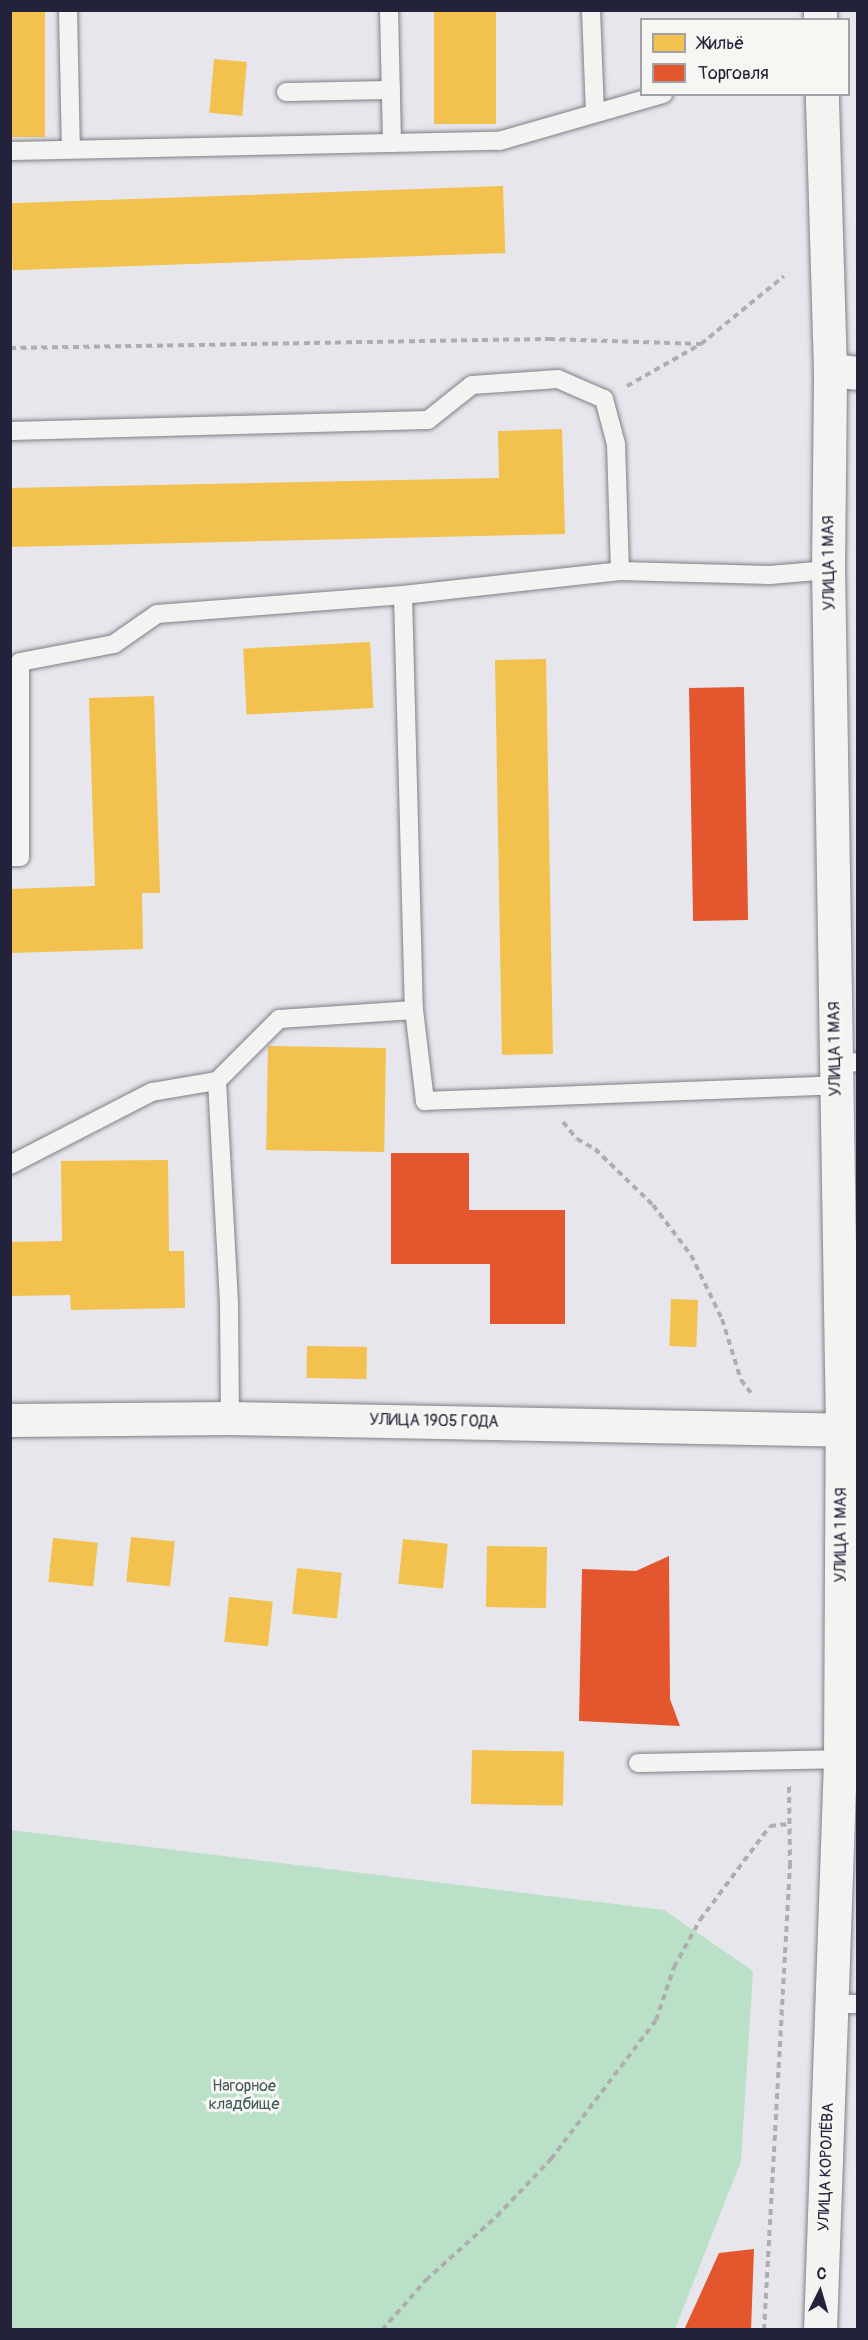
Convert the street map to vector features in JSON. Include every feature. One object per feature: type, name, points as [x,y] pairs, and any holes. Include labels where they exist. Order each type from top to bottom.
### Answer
[{"type":"main road","name":"УЛИЦА 1 МАЯ","points":[[822,96],[844,372],[828,570],[850,1430],[840,1759],[845,2004]]},
{"type":"main road","name":"УЛИЦА 1905 ГОДА","points":[[10,1420],[230,1418],[850,1430]]},
{"type":"main road","name":"УЛИЦА КОРОЛЁВА","points":[[820,2330],[845,2004]]},
{"type":"lane","points":[[68,10],[71,149]]},
{"type":"lane","points":[[389,10],[392,143]]},
{"type":"lane","points":[[591,10],[595,112]]},
{"type":"lane","points":[[286,92],[391,90]]},
{"type":"lane","points":[[10,151],[499,141],[655,96]]},
{"type":"lane","points":[[10,431],[428,420],[472,385],[558,379],[604,399],[616,444],[620,571]]},
{"type":"lane","points":[[10,857],[20,857],[20,662],[114,644],[157,614],[403,595],[620,571],[770,575],[828,570]]},
{"type":"lane","points":[[403,595],[414,1010],[425,1101],[542,1096],[842,1070]]},
{"type":"lane","points":[[10,1165],[152,1092],[217,1081],[279,1019],[414,1010]]},
{"type":"lane","points":[[217,1081],[229,1302],[230,1418]]},
{"type":"lane","points":[[638,1763],[840,1759]]},
{"type":"path","points":[[604,399],[702,344],[784,276]]},
{"type":"path","points":[[10,348],[549,339],[702,344]]},
{"type":"path","points":[[542,1096],[577,1139],[595,1149],[653,1205],[691,1255],[722,1319],[741,1380],[776,1428]]},
{"type":"path","points":[[764,2330],[789,1824],[789,1760]]},
{"type":"path","points":[[382,2330],[426,2280],[497,2216],[551,2159],[656,2020],[674,1967],[700,1920],[770,1826],[789,1824]]},
{"type":"green space","name":"Нагорное кладбище","points":[[11,1830],[664,1910],[753,1971],[741,2161],[675,2329],[11,2329]]},
{"type":"building: Жильё","points":[[10,10],[45,10],[45,137],[10,137]]},
{"type":"building: Жильё","points":[[434,10],[496,10],[496,124],[434,124]]},
{"type":"building: Жильё","points":[[214,59],[247,62],[242,116],[209,113]]},
{"type":"building: Жильё","points":[[503,186],[505,253],[13,270],[10,203]]},
{"type":"building: Жильё","points":[[562,429],[565,534],[10,547],[10,488],[499,478],[498,431]]},
{"type":"building: Жильё","points":[[370,642],[373,708],[247,715],[243,649]]},
{"type":"building: Жильё","points":[[546,659],[553,1054],[502,1055],[495,660]]},
{"type":"building: Жильё","points":[[154,696],[160,893],[142,893],[143,949],[10,953],[10,889],[95,886],[89,698]]},
{"type":"building: Жильё","points":[[268,1046],[386,1048],[384,1152],[266,1150]]},
{"type":"building: Жильё","points":[[168,1160],[169,1251],[184,1251],[185,1308],[71,1310],[70,1295],[10,1296],[10,1242],[62,1241],[61,1161]]},
{"type":"building: Жильё","points":[[671,1299],[698,1300],[696,1347],[669,1346]]},
{"type":"building: Жильё","points":[[307,1346],[367,1347],[366,1379],[306,1378]]},
{"type":"building: Жильё","points":[[131,1537],[175,1542],[170,1586],[126,1582]]},
{"type":"building: Жильё","points":[[53,1538],[98,1543],[93,1586],[48,1582]]},
{"type":"building: Жильё","points":[[403,1539],[448,1544],[443,1588],[398,1584]]},
{"type":"building: Жильё","points":[[487,1546],[547,1547],[546,1608],[486,1607]]},
{"type":"building: Жильё","points":[[297,1568],[342,1573],[337,1618],[292,1614]]},
{"type":"building: Жильё","points":[[229,1597],[273,1602],[268,1646],[224,1642]]},
{"type":"building: Жильё","points":[[472,1750],[564,1752],[563,1806],[471,1804]]},
{"type":"building: Торговля","points":[[744,687],[748,920],[693,921],[689,688]]},
{"type":"building: Торговля","points":[[391,1153],[469,1153],[469,1210],[565,1210],[565,1324],[490,1324],[490,1264],[391,1264]]},
{"type":"building: Торговля","points":[[669,1556],[670,1699],[680,1726],[579,1721],[582,1569],[636,1571]]},
{"type":"building: Торговля","points":[[754,2249],[751,2330],[684,2330],[719,2253]]}]
